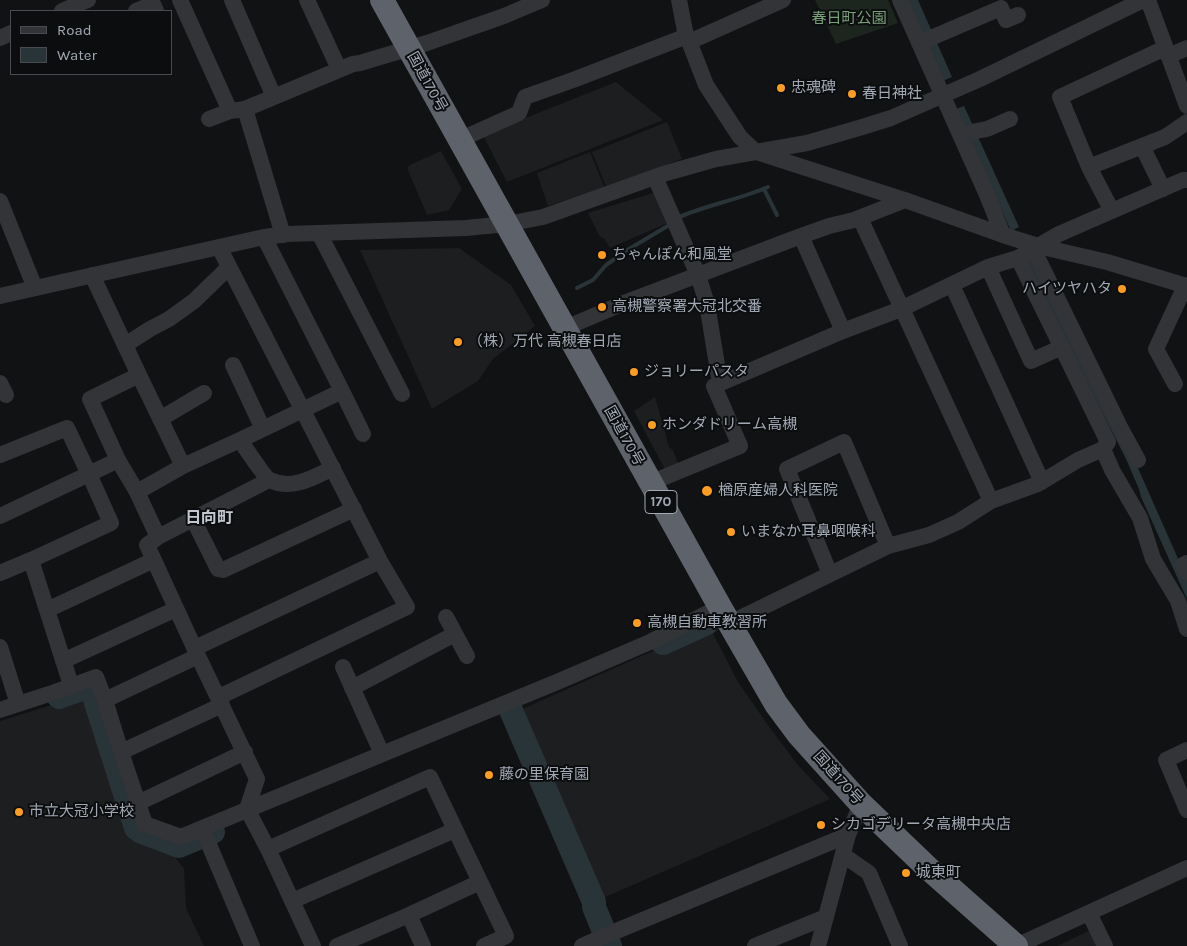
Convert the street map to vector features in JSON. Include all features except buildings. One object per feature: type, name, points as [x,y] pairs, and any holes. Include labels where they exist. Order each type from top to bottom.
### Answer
[{"type":"highway","name":"国道170号","points":[[382,0],[650,483],[776,704],[799,735],[861,804],[929,869],[1016,946]]},
{"type":"street","points":[[64,10],[88,0]]},
{"type":"street","points":[[232,0],[274,97]]},
{"type":"street","points":[[307,0],[339,70]]},
{"type":"street","points":[[209,119],[274,97],[353,64],[427,43],[504,16],[542,0]]},
{"type":"street","points":[[679,0],[688,39],[706,85],[740,137],[756,152],[904,200],[1033,246],[1107,262],[1186,286],[1156,348],[1175,384]]},
{"type":"street","points":[[459,140],[519,113],[525,98],[688,39],[783,0]]},
{"type":"street","points":[[900,0],[926,40],[942,96],[968,134],[1003,235]]},
{"type":"street","points":[[0,296],[264,237],[320,233],[457,229],[507,224],[543,217],[716,159],[807,143],[890,118],[980,79],[1143,0]]},
{"type":"street","points":[[1148,0],[1186,100]]},
{"type":"street","points":[[138,10],[153,4],[156,10]]},
{"type":"street","points":[[178,6],[238,110],[283,235]]},
{"type":"street","points":[[926,40],[1001,8],[1006,20],[1018,15]]},
{"type":"street","points":[[1112,211],[1060,97],[1167,52],[1187,48]]},
{"type":"street","points":[[968,134],[987,129],[1010,118]]},
{"type":"street","points":[[1090,166],[1165,137],[1187,122]]},
{"type":"street","points":[[1142,146],[1163,189]]},
{"type":"street","points":[[655,178],[698,275],[707,304],[720,383]]},
{"type":"street","points":[[650,483],[740,446],[714,386],[843,331],[902,309],[988,267],[1018,258],[1033,246],[1183,180],[1187,180]]},
{"type":"street","points":[[564,328],[624,303],[801,236],[860,218],[904,200]]},
{"type":"street","points":[[0,201],[36,288]]},
{"type":"street","points":[[860,218],[991,501]]},
{"type":"street","points":[[320,233],[402,394]]},
{"type":"street","points":[[801,236],[843,331]]},
{"type":"street","points":[[264,237],[363,434]]},
{"type":"street","points":[[1033,246],[1120,427],[1138,460]]},
{"type":"street","points":[[121,752],[407,607],[380,561],[218,247]]},
{"type":"street","points":[[0,710],[96,677],[145,824],[181,837],[204,833],[382,754],[650,642],[830,574],[888,546],[930,535],[958,522],[991,501],[1042,482],[1078,460],[1103,450],[1108,442],[1018,258]]},
{"type":"street","points":[[125,345],[169,319],[194,301],[229,266]]},
{"type":"street","points":[[988,267],[1031,361],[1080,344]]},
{"type":"street","points":[[92,275],[183,466]]},
{"type":"street","points":[[952,285],[1042,482]]},
{"type":"street","points":[[1043,308],[1059,301]]},
{"type":"street","points":[[1053,328],[1068,320]]},
{"type":"street","points":[[233,365],[263,429]]},
{"type":"street","points":[[139,375],[90,398],[118,460],[138,492],[158,537]]},
{"type":"street","points":[[138,492],[183,466],[342,391]]},
{"type":"street","points":[[1088,400],[1104,392]]},
{"type":"street","points":[[160,419],[204,394]]},
{"type":"street","points":[[1104,433],[1120,427]]},
{"type":"street","points":[[0,455],[67,428],[111,522],[31,560],[1,569]]},
{"type":"street","points":[[240,440],[269,480]]},
{"type":"street","points":[[830,574],[787,469],[844,442],[888,546]]},
{"type":"street","points":[[1103,450],[1112,470],[1140,518],[1153,559],[1178,600],[1187,629]]},
{"type":"street","points":[[0,516],[118,460]]},
{"type":"street","points":[[313,946],[268,849],[249,814],[257,779],[147,545],[158,537],[269,480],[286,484],[303,482],[333,468]]},
{"type":"street","points":[[193,519],[218,569],[223,570],[354,509]]},
{"type":"street","points":[[31,560],[71,685]]},
{"type":"street","points":[[47,610],[154,560]]},
{"type":"street","points":[[105,700],[196,652],[380,561]]},
{"type":"street","points":[[1187,563],[1183,565],[1187,573]]},
{"type":"street","points":[[63,661],[176,609]]},
{"type":"street","points":[[446,617],[467,656]]},
{"type":"street","points":[[352,688],[455,634]]},
{"type":"street","points":[[0,647],[18,704]]},
{"type":"street","points":[[343,667],[382,754]]},
{"type":"street","points":[[1187,750],[1166,760],[1187,810]]},
{"type":"street","points":[[138,802],[245,752]]},
{"type":"street","points":[[268,849],[430,777],[506,936],[484,946]]},
{"type":"street","points":[[818,946],[848,835],[861,804]]},
{"type":"street","points":[[292,901],[455,830]]},
{"type":"street","points":[[204,833],[252,946]]},
{"type":"street","points":[[598,940],[848,835]]},
{"type":"street","points":[[842,855],[869,873],[900,946]]},
{"type":"street","points":[[1016,946],[1187,868]]},
{"type":"street","points":[[337,946],[480,882]]},
{"type":"street","points":[[1089,913],[1106,946]]},
{"type":"street","points":[[409,915],[423,946]]},
{"type":"street","points":[[755,946],[826,917]]},
{"type":"shaded area","points":[[616,82],[663,120],[507,182],[483,135]]},
{"type":"shaded area","points":[[667,122],[682,159],[606,186],[592,152]]},
{"type":"shaded area","points":[[441,151],[462,189],[449,210],[427,215],[407,168]]},
{"type":"shaded area","points":[[590,152],[604,187],[548,206],[537,173]]},
{"type":"shaded area","points":[[656,192],[672,221],[610,248],[604,238],[600,237],[588,213]]},
{"type":"shaded area","name":"（株）万代 高槻春日店","points":[[459,248],[511,285],[535,326],[493,359],[478,381],[432,409],[360,250]]},
{"type":"shaded area","name":"ホンダドリーム高槻","points":[[655,397],[669,447],[673,450],[679,466],[667,473],[634,411]]},
{"type":"shaded area","points":[[709,626],[738,682],[770,728],[797,764],[830,799],[596,901],[518,711]]},
{"type":"shaded area","points":[[81,696],[89,698],[131,832],[169,849],[184,869],[186,908],[204,946],[0,946],[0,721]]},
{"type":"shaded area","points":[[1095,928],[1103,946],[1057,946]]},
{"type":"green space","name":"春日町公園","points":[[815,0],[888,0],[898,23],[836,44]]},
{"type":"water","points":[[907,0],[918,0],[952,77],[943,81]]},
{"type":"water","points":[[964,106],[1019,227],[1011,231],[956,109]]},
{"type":"water","points":[[1033,255],[1130,450],[1187,579],[1187,599],[1126,459],[1025,260]]},
{"type":"waterway","points":[[677,218],[768,187]]},
{"type":"waterway","points":[[764,189],[777,215]]},
{"type":"waterway","points":[[577,288],[593,280],[606,265],[629,249],[671,224]]},
{"type":"waterway","points":[[663,643],[707,623]]},
{"type":"waterway","points":[[59,697],[87,687],[92,690],[136,828],[179,846],[213,832]]},
{"type":"waterway","points":[[510,708],[594,902],[594,907],[610,946]]},
{"type":"place","name":"忠魂碑","points":[[781,88]]},
{"type":"place","name":"春日神社","points":[[852,94]]},
{"type":"place","name":"ちゃんぽん和風堂","points":[[602,255]]},
{"type":"place","name":"ハイツヤハタ","points":[[1122,289]]},
{"type":"place","name":"高槻警察署大冠北交番","points":[[602,307]]},
{"type":"place","name":"（株）万代 高槻春日店","points":[[458,342]]},
{"type":"place","name":"ジョリーパスタ","points":[[634,372]]},
{"type":"place","name":"ホンダドリーム高槻","points":[[652,425]]},
{"type":"place","name":"楢原産婦人科医院","points":[[707,491]]},
{"type":"place","name":"いまなか耳鼻咽喉科","points":[[731,532]]},
{"type":"place","name":"高槻自動車教習所","points":[[637,623]]},
{"type":"place","name":"藤の里保育園","points":[[489,775]]},
{"type":"place","name":"市立大冠小学校","points":[[19,812]]},
{"type":"place","name":"シカゴデリータ高槻中央店","points":[[821,825]]},
{"type":"place","name":"城東町","points":[[906,873]]},
{"type":"district","name":"日向町","points":[[209,518]]}]
